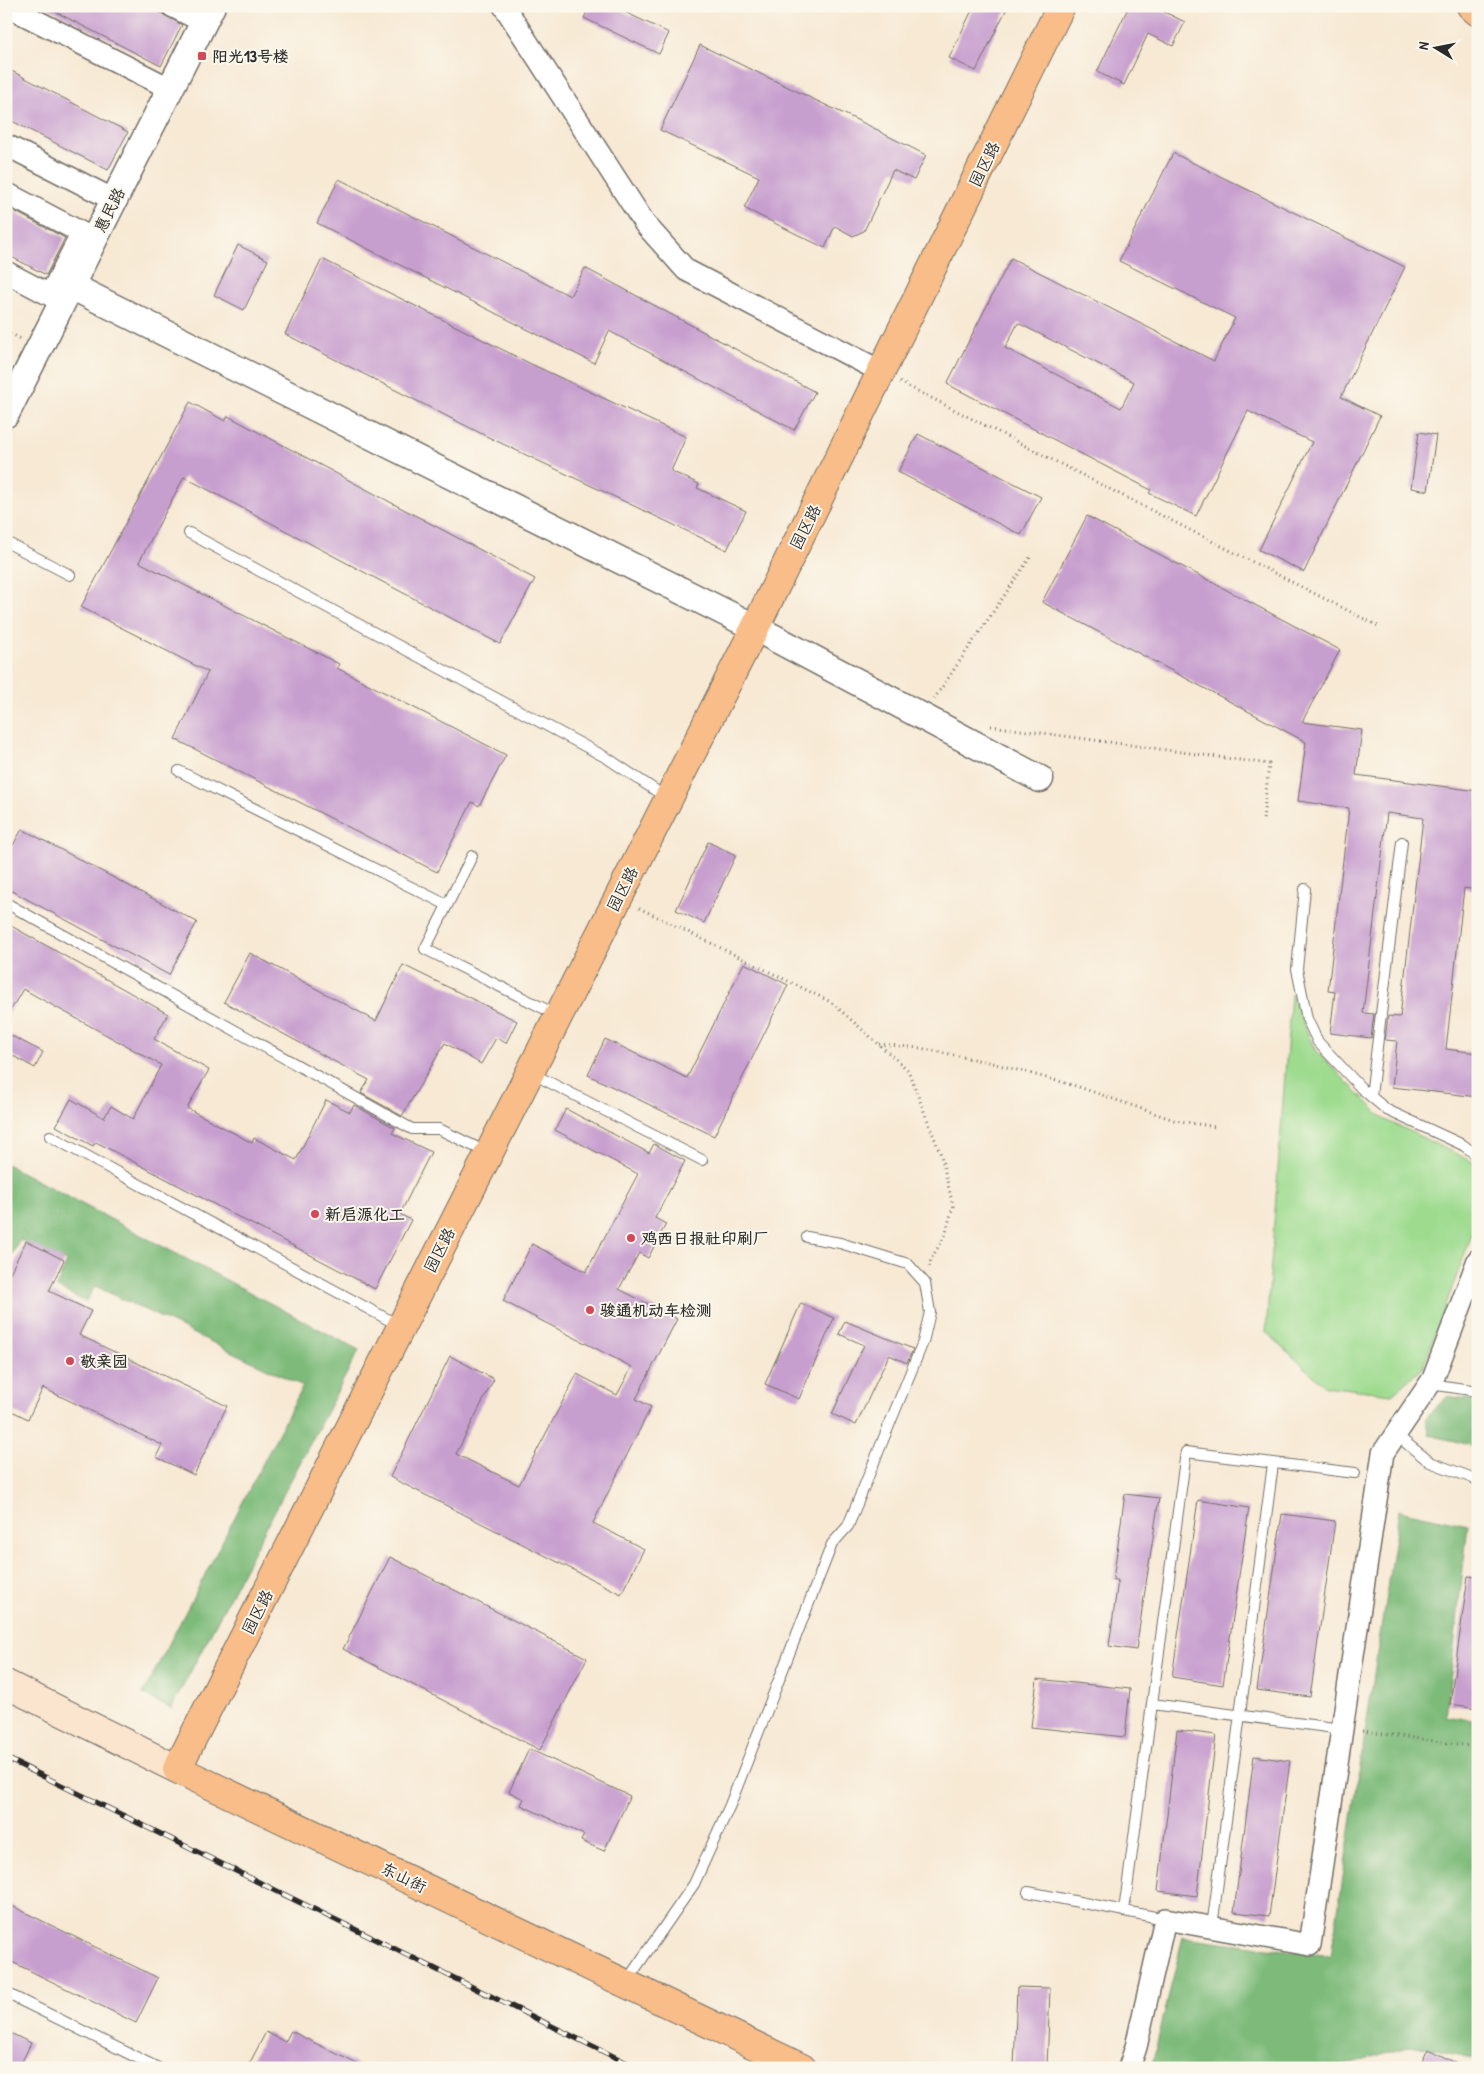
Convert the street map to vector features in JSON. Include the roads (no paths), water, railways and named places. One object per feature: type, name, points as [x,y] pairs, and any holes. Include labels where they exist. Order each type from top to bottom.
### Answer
[{"type":"highway","name":"园区路","points":[[177,1769],[755,628],[1061,6]]},
{"type":"highway","points":[[1471,6],[1478,12]]},
{"type":"highway","name":"东山街","points":[[177,1769],[802,2068]]},
{"type":"main road","name":"东山街","points":[[6,1684],[177,1769]]},
{"type":"street","points":[[7,6],[171,89]]},
{"type":"street","points":[[172,6],[208,14]]},
{"type":"street","points":[[504,6],[645,224],[686,270],[882,372]]},
{"type":"street","name":"惠民路","points":[[6,414],[61,294],[114,200],[208,14]]},
{"type":"street","points":[[6,145],[114,200]]},
{"type":"street","points":[[6,193],[82,233],[61,294]]},
{"type":"street","points":[[6,272],[61,294],[755,628],[1040,780]]},
{"type":"street","points":[[1129,2068],[1136,2047],[1165,1919],[1310,1945],[1383,1453],[1430,1384],[1478,1260]]},
{"type":"lane","points":[[189,533],[607,758],[668,799]]},
{"type":"lane","points":[[6,542],[70,575]]},
{"type":"lane","points":[[179,771],[447,905]]},
{"type":"lane","points":[[1371,1096],[1402,842]]},
{"type":"lane","points":[[472,856],[425,949],[558,1015]]},
{"type":"lane","points":[[1305,889],[1297,969],[1307,1019],[1318,1042],[1387,1110],[1463,1145],[1478,1156]]},
{"type":"lane","points":[[6,904],[412,1129],[439,1129],[489,1153]]},
{"type":"lane","points":[[530,1072],[702,1160]]},
{"type":"lane","points":[[50,1136],[401,1327]]},
{"type":"lane","points":[[626,1983],[694,1884],[730,1805],[832,1544],[848,1526],[922,1342],[930,1312],[925,1283],[908,1264],[840,1243],[807,1237]]},
{"type":"lane","points":[[1430,1384],[1478,1391]]},
{"type":"lane","points":[[1396,1434],[1430,1462],[1478,1480]]},
{"type":"lane","points":[[1124,1911],[1186,1452],[1355,1473]]},
{"type":"lane","points":[[1212,1927],[1273,1464]]},
{"type":"lane","points":[[1152,1704],[1240,1714],[1342,1729]]},
{"type":"lane","points":[[1028,1892],[1165,1919]]},
{"type":"lane","points":[[6,1993],[158,2068]]},
{"type":"railway","points":[[6,1758],[637,2068]]},
{"type":"place","name":"阳光13号楼","points":[[202,56]]},
{"type":"place","name":"新启源化工","points":[[315,1214]]},
{"type":"place","name":"鸡西日报社印刷厂","points":[[631,1238]]},
{"type":"place","name":"骏通机动车检测","points":[[590,1310]]},
{"type":"place","name":"敬亲园","points":[[70,1361]]}]
